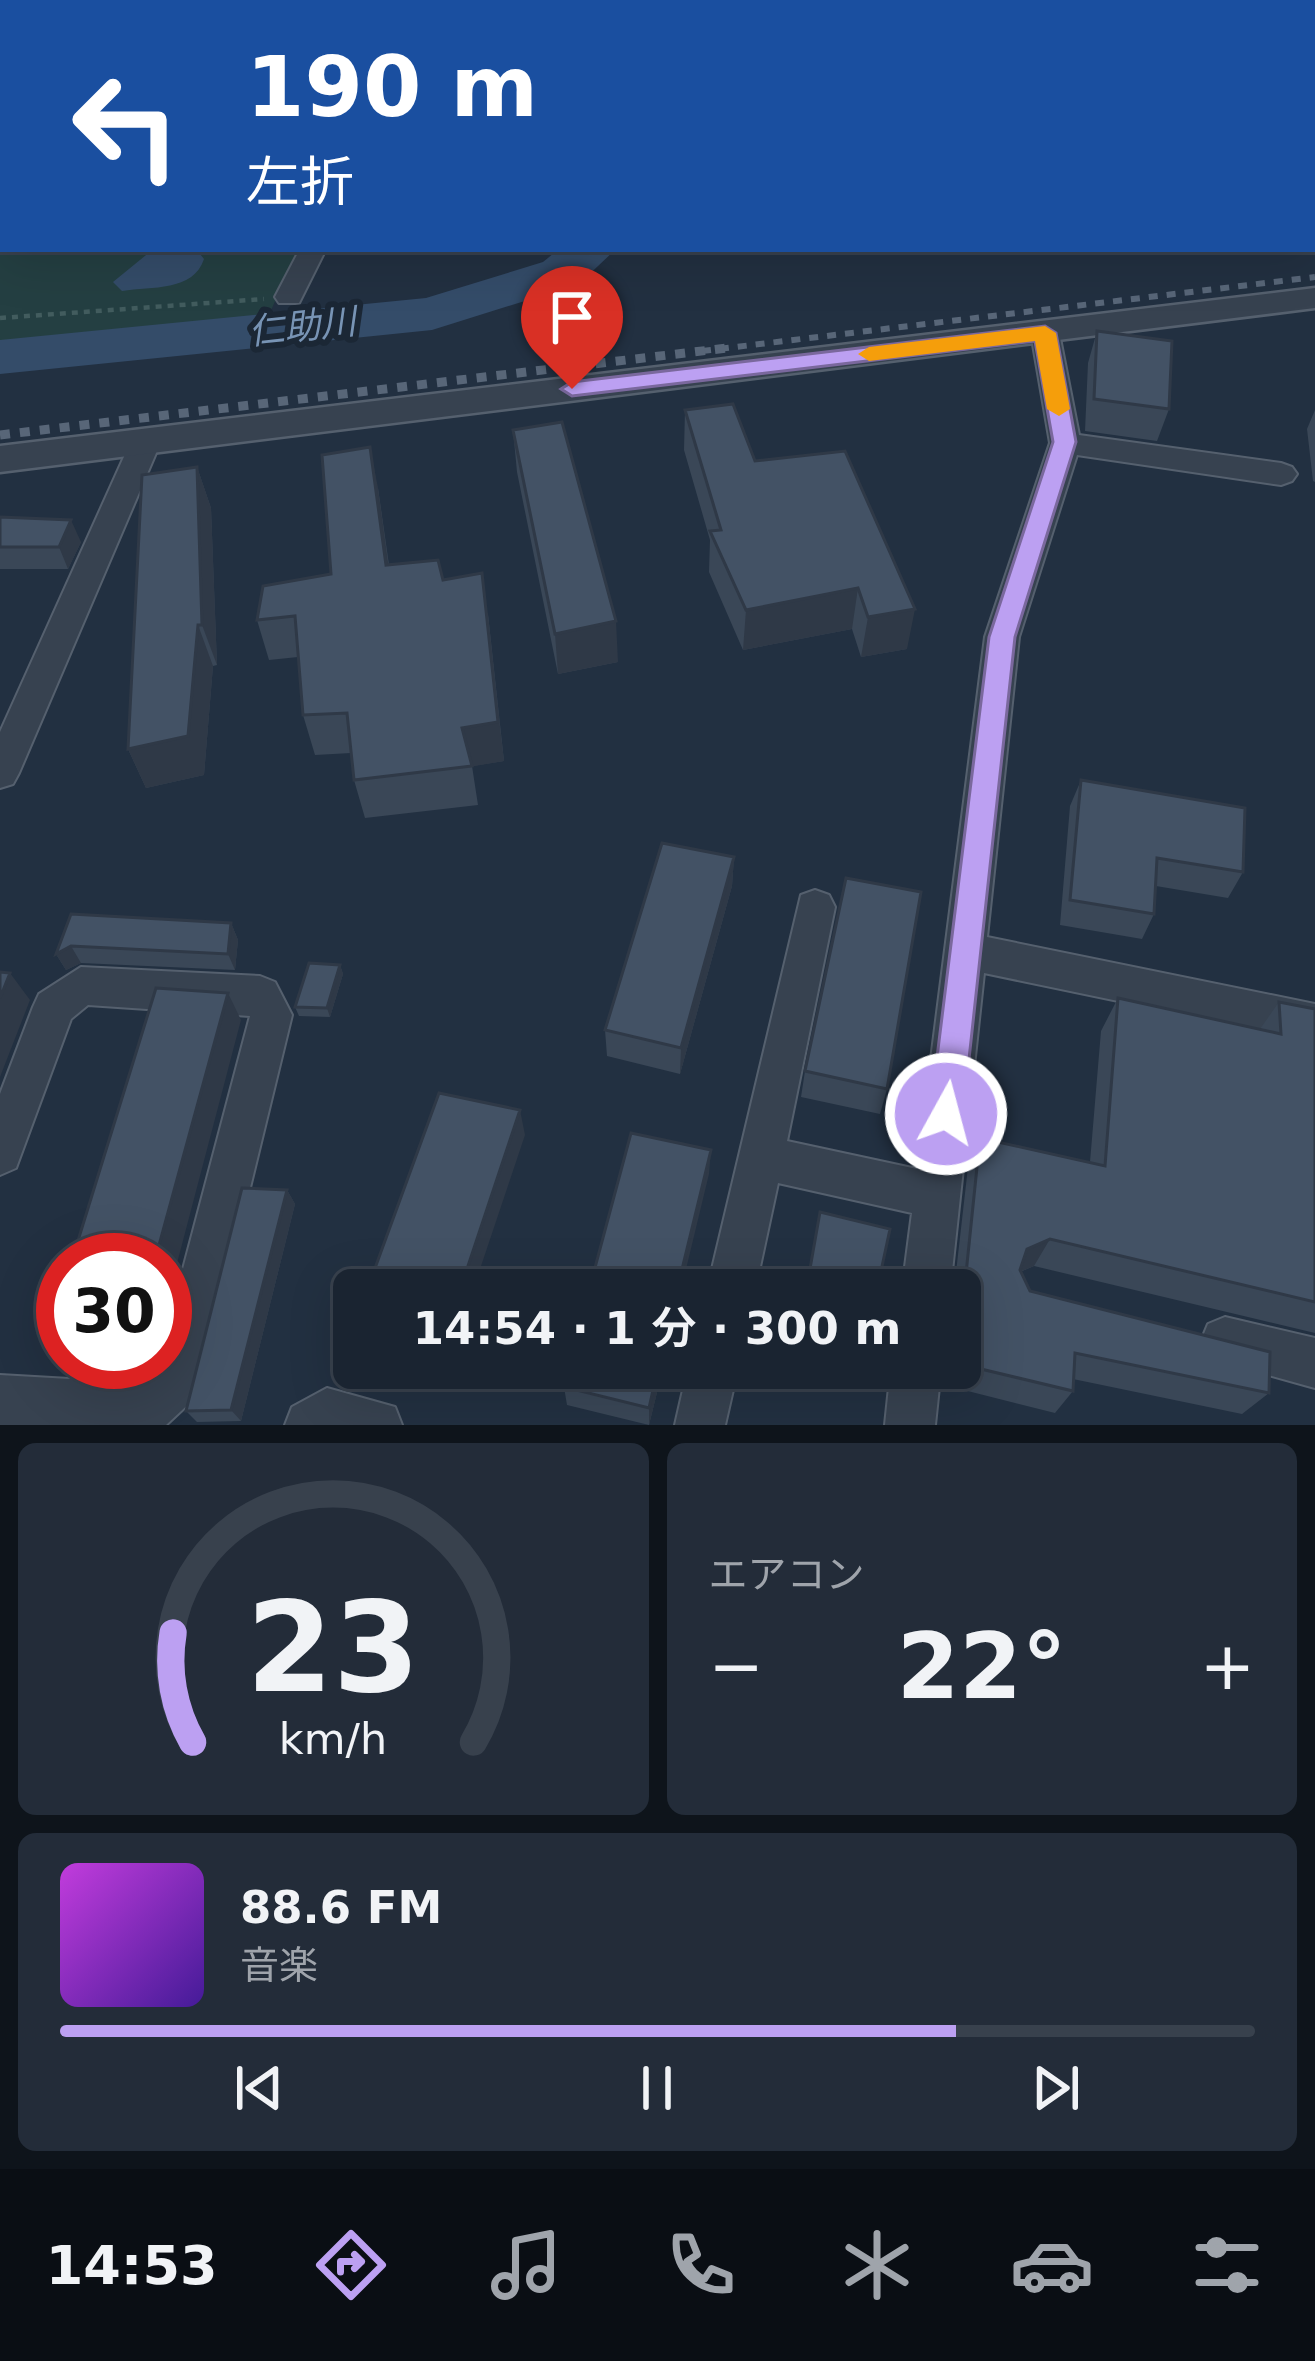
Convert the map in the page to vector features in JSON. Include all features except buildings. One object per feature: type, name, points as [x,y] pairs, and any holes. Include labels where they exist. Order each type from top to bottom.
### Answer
[{"type":"street","points":[[290,297],[312,252]]},
{"type":"street","points":[[0,459],[1315,298]]},
{"type":"street","points":[[928,1269],[1002,637],[1065,442],[1045,333]]},
{"type":"street","points":[[0,773],[147,440]]},
{"type":"street","points":[[1065,442],[1281,474]]},
{"type":"street","points":[[736,1269],[815,907]]},
{"type":"street","points":[[966,951],[1315,1023]]},
{"type":"street","points":[[0,1154],[54,1007],[81,986],[260,995],[272,1015],[178,1382],[148,1408],[0,1400]]},
{"type":"street","points":[[761,1157],[937,1196]]},
{"type":"street","points":[[1185,1331],[1315,1364]]},
{"type":"street","points":[[700,1425],[708,1389]]},
{"type":"street","points":[[910,1425],[914,1389]]},
{"type":"street","points":[[310,1425],[327,1413],[377,1425]]},
{"type":"path","points":[[0,318],[290,297]]},
{"type":"green space","points":[[0,252],[297,252],[269,315],[0,343]]},
{"type":"water","points":[[150,252],[198,252],[204,259],[199,270],[181,282],[122,291],[113,282]]},
{"type":"waterway","name":"仁助川","points":[[0,357],[432,314],[561,273],[586,252]]},
{"type":"railway","points":[[710,350],[1315,277]]},
{"type":"railway","points":[[710,350],[727,348]]},
{"type":"railway","points":[[0,435],[710,350]]},
{"type":"railway","points":[[702,351],[710,350]]},
{"type":"slow traffic","points":[[869,354],[1045,333],[1059,409]]},
{"type":"route","points":[[572,389],[1045,333],[1065,442],[1002,637],[946,1114]]}]
